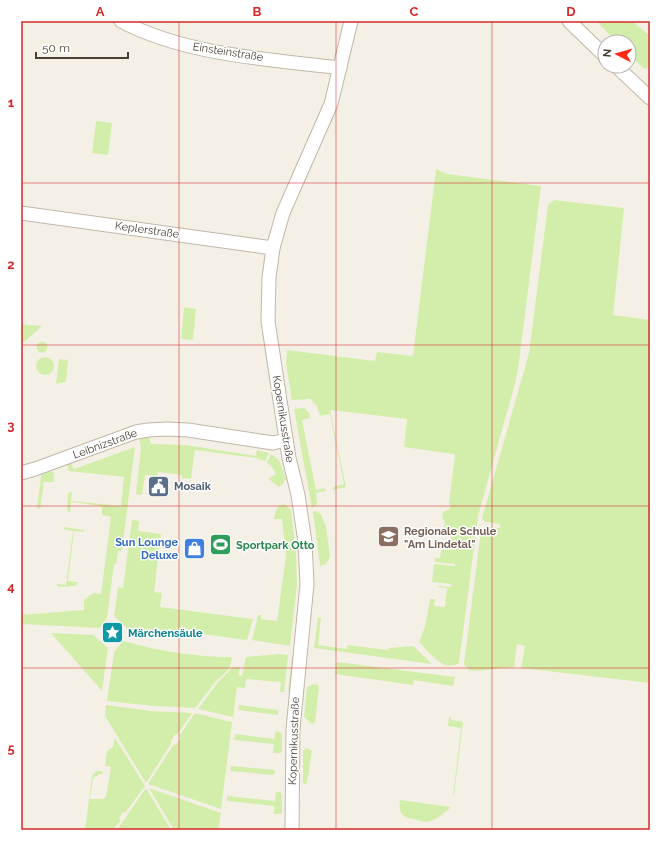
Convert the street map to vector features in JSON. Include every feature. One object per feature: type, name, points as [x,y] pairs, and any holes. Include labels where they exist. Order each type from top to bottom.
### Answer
[{"type":"street","name":"Einsteinstraße","points":[[121,21],[141,31],[192,47],[340,68]]},
{"type":"street","name":"Kopernikusstraße","points":[[292,830],[293,729],[307,571],[305,542],[298,495],[286,440],[268,321],[269,278],[273,248],[283,213],[330,104],[351,21]]},
{"type":"street","points":[[569,21],[597,48]]},
{"type":"street","points":[[624,74],[650,98]]},
{"type":"street","name":"Keplerstraße","points":[[21,213],[273,248]]},
{"type":"street","name":"Leibnizstraße","points":[[21,473],[136,432],[167,429],[273,443],[286,440]]},
{"type":"green space","points":[[599,21],[632,21],[650,36],[650,65],[647,69],[643,68],[637,62],[637,34],[609,34],[599,24]]},
{"type":"green space","points":[[96,121],[112,123],[108,155],[92,153]]},
{"type":"green space","points":[[436,169],[447,174],[541,186],[516,380],[478,516],[459,663],[453,665],[447,665],[437,660],[419,642],[425,627],[430,599],[435,599],[434,606],[445,607],[447,588],[438,586],[451,587],[451,584],[432,582],[434,564],[455,566],[455,564],[435,562],[435,558],[440,558],[441,550],[450,548],[452,535],[443,533],[445,521],[442,518],[443,512],[450,509],[449,503],[455,455],[404,447],[407,419],[330,410],[346,487],[333,490],[333,487],[344,484],[330,414],[320,416],[317,406],[310,399],[292,400],[286,364],[287,350],[375,361],[377,352],[413,356]]},
{"type":"green space","points":[[554,200],[624,208],[613,315],[650,320],[650,683],[521,668],[525,646],[517,644],[514,667],[476,671],[469,670],[464,664],[481,530],[485,527],[500,528],[500,524],[485,522],[482,518],[529,353],[548,205]]},
{"type":"green space","points":[[184,307],[196,309],[193,340],[181,339]]},
{"type":"green space","points":[[21,324],[42,326],[24,342],[21,342]]},
{"type":"green space","points":[[40,342],[44,342],[46,343],[46,351],[40,352],[37,349],[37,345]]},
{"type":"green space","points":[[45,357],[51,360],[54,366],[51,372],[45,375],[39,372],[36,366],[39,360]]},
{"type":"green space","points":[[59,359],[68,360],[66,382],[56,384]]},
{"type":"green space","points":[[304,408],[309,413],[310,418],[302,420],[316,490],[324,488],[326,491],[316,493],[317,504],[312,508],[294,409]]},
{"type":"green space","points":[[149,436],[151,444],[185,445],[256,456],[257,450],[269,453],[265,461],[256,458],[195,450],[191,479],[182,479],[182,475],[158,472],[157,476],[145,475],[142,495],[136,494],[141,447],[139,438]]},
{"type":"green space","points":[[135,447],[122,551],[118,551],[116,564],[114,564],[107,618],[99,628],[21,624],[21,615],[84,610],[84,600],[93,593],[101,594],[111,517],[102,515],[102,506],[71,502],[70,512],[67,511],[68,493],[72,492],[71,501],[121,506],[124,477],[69,471],[67,464],[71,463],[74,469]]},
{"type":"green space","points":[[271,454],[279,460],[286,479],[279,487],[269,478],[276,474],[267,462]]},
{"type":"green space","points":[[47,471],[53,472],[54,482],[44,482],[40,509],[37,508],[41,476]]},
{"type":"green space","points":[[284,504],[291,510],[296,552],[297,585],[290,646],[252,640],[258,615],[261,615],[261,619],[277,621],[286,556],[282,519],[274,519],[275,512],[279,506]]},
{"type":"green space","points":[[316,511],[321,514],[326,527],[330,556],[326,564],[320,566],[313,512]]},
{"type":"green space","points":[[132,520],[139,521],[138,531],[161,534],[154,592],[162,593],[160,607],[253,619],[247,640],[202,634],[129,630],[114,616],[118,587],[123,588]]},
{"type":"green space","points":[[64,527],[84,530],[84,532],[74,531],[68,581],[78,582],[76,586],[58,587],[57,584],[66,585],[73,531],[63,529]]},
{"type":"green space","points":[[318,617],[321,618],[318,645],[347,649],[347,645],[388,650],[389,648],[413,646],[432,664],[314,648]]},
{"type":"green space","points":[[51,633],[93,635],[108,648],[102,691]]},
{"type":"green space","points":[[123,641],[177,653],[232,657],[227,671],[217,680],[195,708],[153,706],[107,701],[114,652]]},
{"type":"green space","points":[[279,654],[288,655],[284,692],[280,692],[281,682],[246,679],[245,688],[237,687],[233,717],[198,709],[219,681],[233,667],[240,668],[238,675],[242,676],[246,657]]},
{"type":"green space","points":[[292,656],[297,656],[294,686],[288,691]]},
{"type":"green space","points":[[337,662],[455,677],[453,686],[414,680],[413,685],[335,674]]},
{"type":"green space","points":[[313,684],[318,685],[319,687],[315,722],[313,724],[304,717],[307,687]]},
{"type":"green space","points":[[106,705],[151,711],[192,713],[177,735],[175,734],[171,741],[172,742],[146,783],[105,716]]},
{"type":"green space","points":[[239,705],[278,710],[278,715],[238,710]]},
{"type":"green space","points":[[195,713],[232,722],[221,809],[148,784],[174,744],[176,745],[181,738],[179,736]]},
{"type":"green space","points":[[449,716],[452,720],[463,722],[453,796],[461,728],[448,726]]},
{"type":"green space","points":[[276,731],[282,733],[282,752],[280,753],[273,753],[274,744],[234,740],[235,734],[274,739]]},
{"type":"green space","points":[[115,738],[145,786],[125,813],[123,812],[119,818],[121,820],[113,830],[85,830],[92,776],[96,771],[103,771],[102,774],[98,774],[98,776],[93,778],[90,799],[103,799],[106,797],[111,767],[105,766],[107,751],[113,747]]},
{"type":"green space","points":[[306,748],[312,751],[307,783],[305,784],[303,783],[303,751]]},
{"type":"green space","points":[[231,766],[275,770],[274,775],[230,771]]},
{"type":"green space","points":[[146,788],[171,830],[117,830]]},
{"type":"green space","points":[[149,788],[221,813],[218,830],[174,830]]},
{"type":"green space","points":[[276,792],[280,792],[282,794],[282,813],[280,814],[274,814],[274,806],[227,801],[227,796],[275,801]]},
{"type":"green space","points":[[400,800],[451,807],[436,819],[424,822],[403,815],[400,810]]},
{"type":"place","name":"Mosaik","points":[[158,486]]},
{"type":"place","name":"Regionale Schule \"Am Lindetal\"","points":[[388,537]]},
{"type":"place","name":"Sportpark Otto","points":[[221,545]]},
{"type":"place","name":"Sun Lounge Deluxe","points":[[194,548]]},
{"type":"place","name":"Märchensäule","points":[[112,633]]}]
